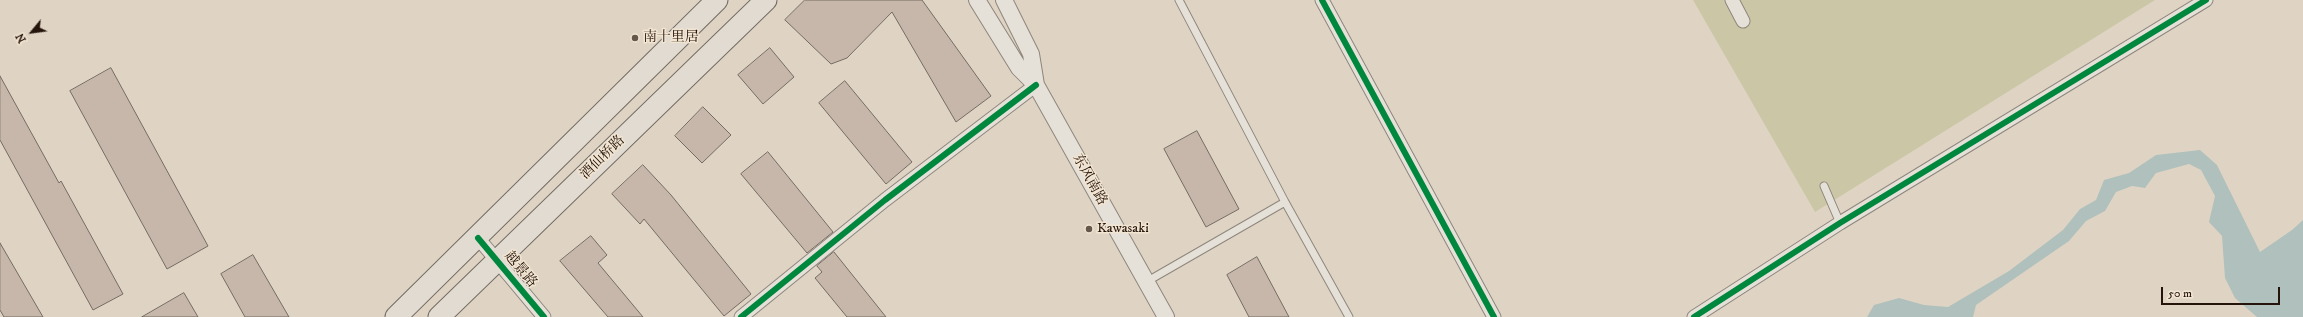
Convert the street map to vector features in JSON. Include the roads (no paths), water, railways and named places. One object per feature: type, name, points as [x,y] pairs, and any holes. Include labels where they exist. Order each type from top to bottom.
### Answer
[{"type":"main road","points":[[396,317],[478,238],[717,0]]},
{"type":"main road","name":"酒仙桥路","points":[[439,317],[496,260],[766,0]]},
{"type":"street","name":"东风南路","points":[[977,0],[1019,68],[1036,85],[1166,317]]},
{"type":"street","name":"东风南路","points":[[1004,0],[1031,54],[1036,85]]},
{"type":"street","points":[[1322,0],[1494,317]]},
{"type":"street","points":[[1732,0],[1743,21]]},
{"type":"street","points":[[1694,317],[1840,222],[2206,0]]},
{"type":"street","points":[[741,317],[885,200],[1036,85]]},
{"type":"street","name":"越景路","points":[[478,238],[544,317]]},
{"type":"lane","points":[[1179,0],[1285,202],[1349,317]]},
{"type":"lane","points":[[1824,186],[1840,222]]},
{"type":"lane","points":[[1146,282],[1285,202]]},
{"type":"place","name":"南十里居","points":[[635,38]]},
{"type":"place","name":"Kawasaki","points":[[1089,229]]}]
